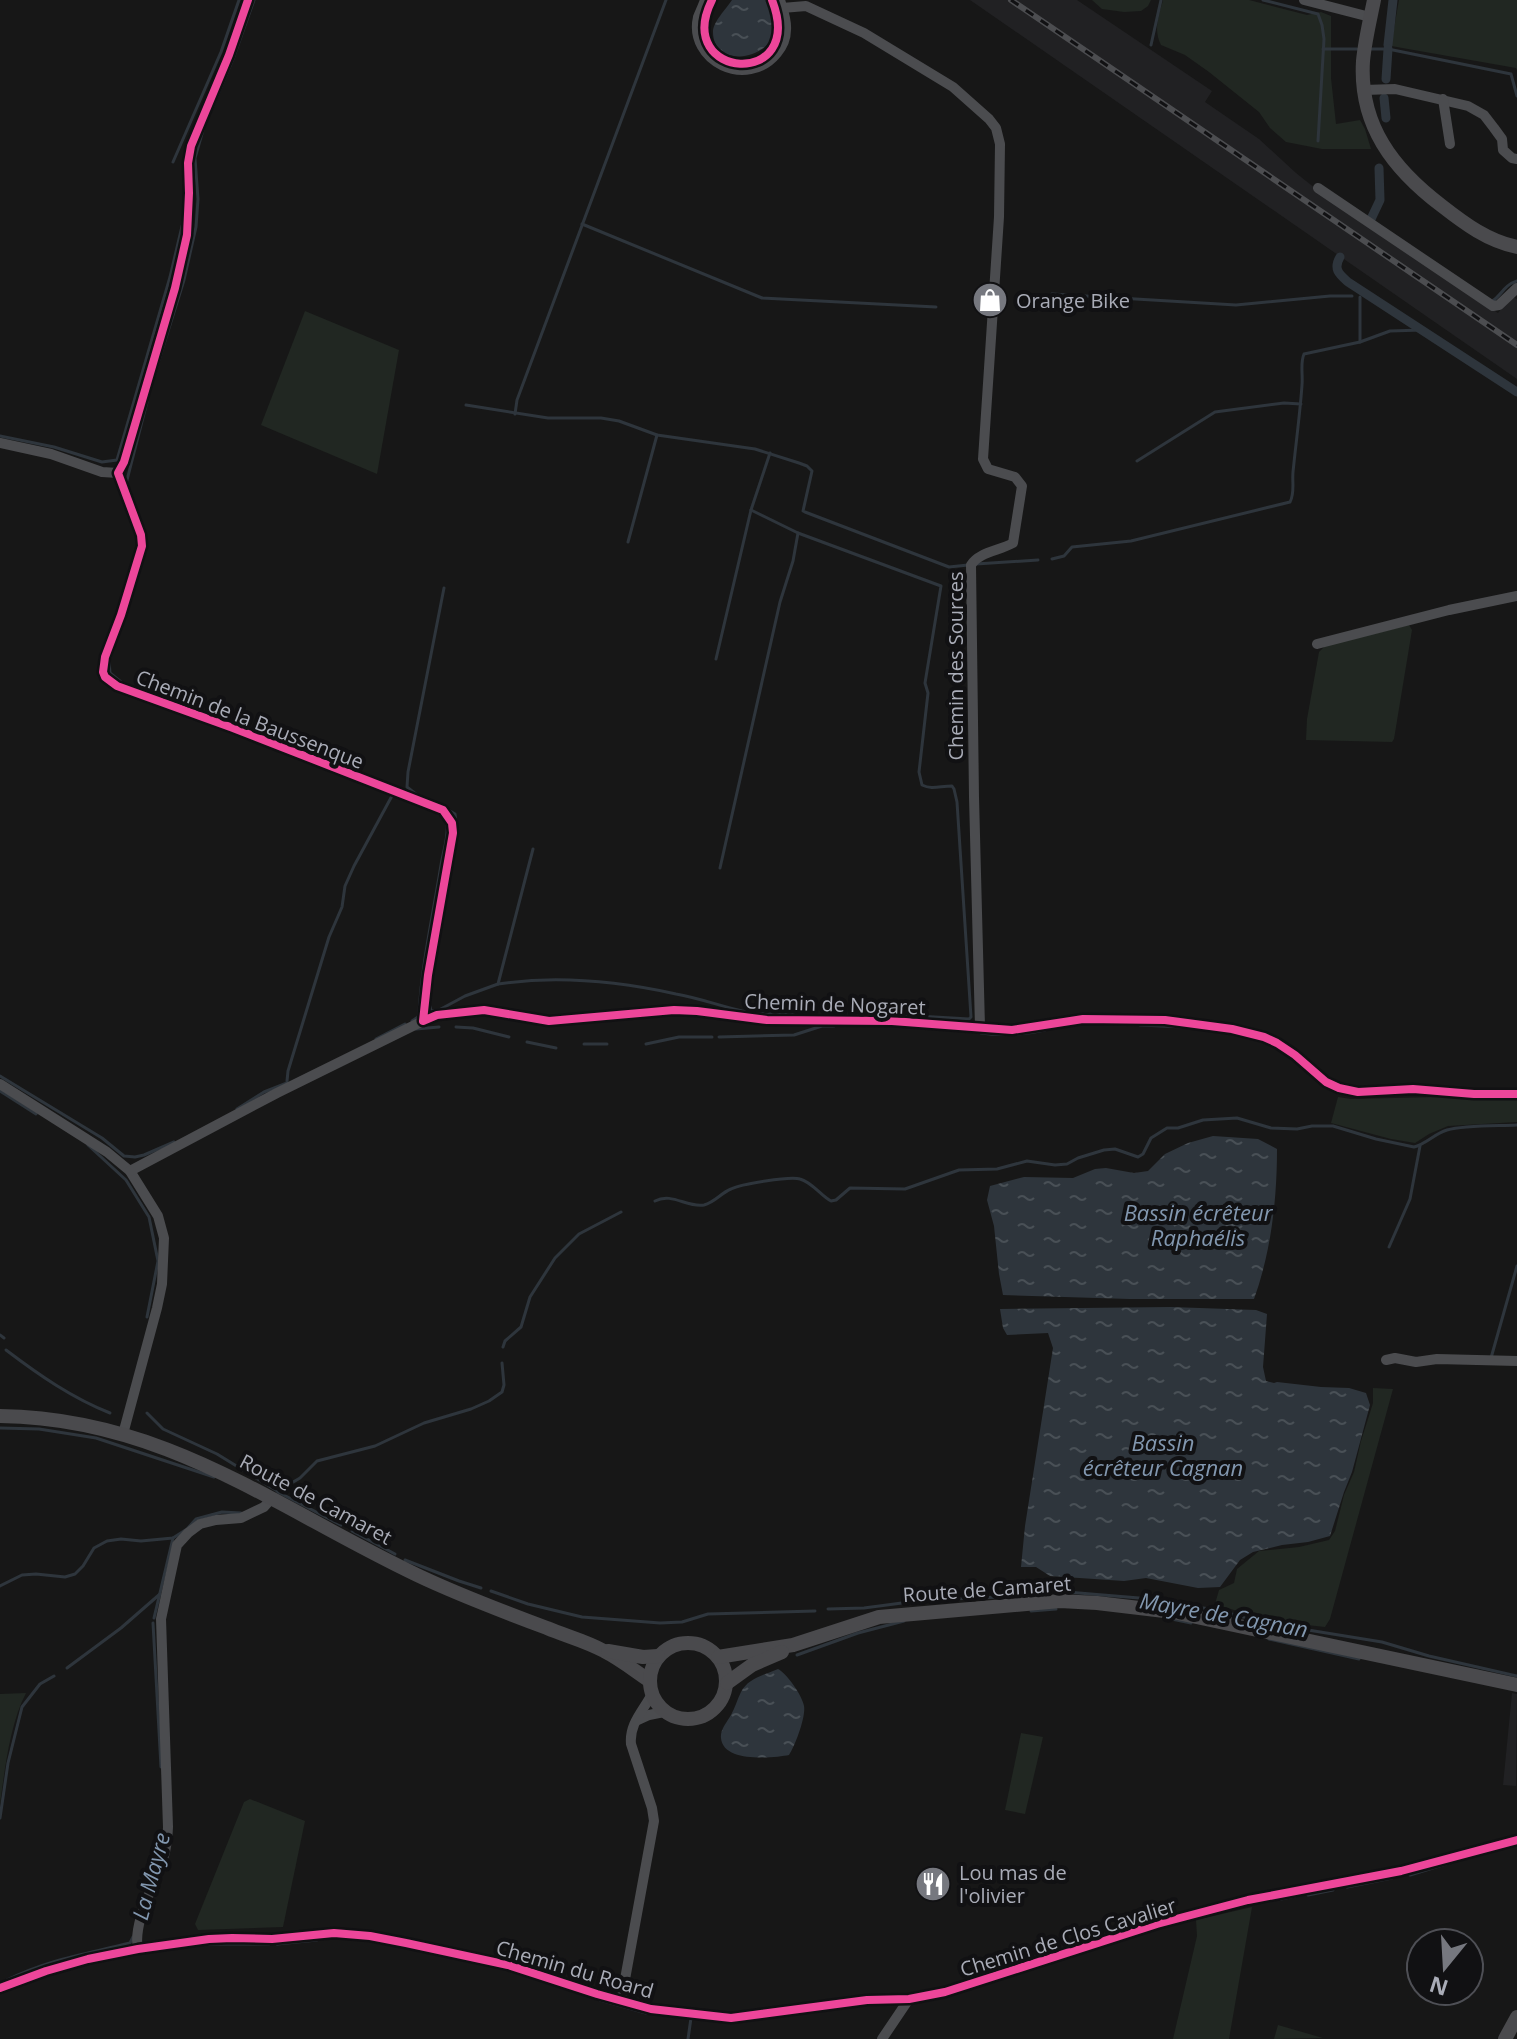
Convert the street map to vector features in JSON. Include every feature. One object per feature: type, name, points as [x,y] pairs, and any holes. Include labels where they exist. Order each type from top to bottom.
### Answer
[{"type":"main road","points":[[1374,0],[1363,61],[1364,90],[1379,139],[1401,171],[1419,189],[1469,226],[1496,241],[1517,247]]},
{"type":"main road","name":"Route de Camaret","points":[[0,1416],[64,1420],[123,1434],[186,1456],[414,1574],[604,1651],[650,1658],[682,1643],[699,1644],[718,1657],[793,1645],[879,1617],[1060,1601],[1145,1608],[1215,1620],[1517,1685]]},
{"type":"main road","name":"Route de Camaret","points":[[604,1651],[651,1687],[656,1705],[664,1712],[673,1718],[687,1720],[706,1715],[720,1701],[727,1683],[741,1671],[793,1645]]},
{"type":"main road","points":[[651,1687],[652,1668],[658,1656]]},
{"type":"main road","points":[[718,1657],[727,1683]]},
{"type":"main road","points":[[1505,2039],[1517,2017]]},
{"type":"street","points":[[0,443],[51,454],[102,472],[118,473],[124,462],[175,288],[187,235],[191,146],[248,0]]},
{"type":"street","points":[[705,0],[697,26],[704,49],[721,65],[734,70],[755,69],[771,60],[781,48],[786,34],[786,18],[781,4]]},
{"type":"street","points":[[1309,1],[1370,17]]},
{"type":"street","name":"Chemin des Sources","points":[[781,4],[806,6],[864,33],[953,87],[989,119],[998,134],[999,217],[983,459],[988,469],[1015,477],[1022,486],[1013,543],[981,555],[971,565],[980,1027]]},
{"type":"street","points":[[1364,90],[1395,89],[1468,106],[1484,115],[1502,139],[1503,150],[1517,159]]},
{"type":"street","points":[[1443,99],[1450,144]]},
{"type":"street","points":[[1318,188],[1493,306],[1499,305],[1517,288]]},
{"type":"street","name":"Chemin de la Baussenque","points":[[118,473],[141,535],[142,546],[105,657],[105,677],[117,686],[443,810],[452,823],[453,833],[423,1021]]},
{"type":"street","points":[[1317,644],[1517,596]]},
{"type":"street","name":"Chemin de Nogaret","points":[[130,1171],[277,1093],[423,1021],[437,1015],[469,1010],[549,1021],[674,1010],[767,1020],[892,1021],[1012,1030],[1083,1019],[1177,1022],[1232,1029],[1277,1043],[1326,1082],[1339,1088],[1358,1092],[1413,1089],[1517,1094]]},
{"type":"street","points":[[0,1084],[90,1140],[130,1171],[158,1216],[164,1238],[162,1284],[123,1434]]},
{"type":"street","points":[[1386,1360],[1517,1361]]},
{"type":"street","points":[[138,1949],[137,1938],[145,1902],[167,1842],[161,1619],[177,1545],[200,1524],[241,1518],[264,1507],[262,1493]]},
{"type":"street","points":[[621,2001],[654,1821],[630,1734],[651,1687]]},
{"type":"street","points":[[633,1724],[649,1715],[664,1712]]},
{"type":"street","name":"Chemin de Clos Cavalier","points":[[909,1999],[945,1992],[1157,1924],[1233,1904],[1401,1871],[1517,1840]]},
{"type":"street","name":"Chemin du Roard","points":[[0,1988],[88,1959],[138,1949],[232,1938],[272,1939],[334,1933],[370,1936],[508,1965],[651,2009],[731,2018],[867,2000],[909,1999]]},
{"type":"street","points":[[882,2039],[909,1999]]},
{"type":"shaded area","points":[[970,0],[1077,0],[1212,91],[1205,102],[1259,139],[1335,204],[1498,313],[1511,296],[1517,299],[1517,379]]},
{"type":"shaded area","points":[[1092,0],[1151,0],[1141,11],[1124,12],[1102,9]]},
{"type":"shaded area","points":[[1163,0],[1249,0],[1307,15],[1321,12],[1331,16],[1331,78],[1336,124],[1360,120],[1371,149],[1322,149],[1286,142],[1270,128],[1259,112],[1209,72],[1185,55],[1161,45],[1157,28]]},
{"type":"shaded area","points":[[1399,0],[1517,0],[1517,70],[1391,46]]},
{"type":"shaded area","points":[[305,311],[399,350],[377,474],[261,425]]},
{"type":"shaded area","points":[[1409,625],[1412,630],[1392,742],[1306,740],[1319,652],[1325,646]]},
{"type":"shaded area","points":[[1338,1097],[1517,1100],[1517,1122],[1448,1126],[1415,1143],[1331,1123]]},
{"type":"shaded area","points":[[1373,1388],[1393,1389],[1330,1619],[1325,1627],[1269,1621],[1215,1604],[1219,1590],[1234,1583],[1237,1569],[1259,1551],[1329,1540],[1335,1531],[1344,1495],[1354,1472],[1373,1403]]},
{"type":"shaded area","points":[[26,1693],[12,1732],[0,1804],[0,1694]]},
{"type":"shaded area","points":[[1512,1693],[1517,1694],[1516,1786],[1503,1785]]},
{"type":"shaded area","points":[[1021,1733],[1043,1737],[1025,1814],[1005,1810]]},
{"type":"shaded area","points":[[250,1799],[305,1821],[283,1927],[198,1930],[195,1924],[244,1802]]},
{"type":"shaded area","points":[[1252,1907],[1229,2039],[1173,2039],[1197,1936],[1196,1920]]},
{"type":"shaded area","points":[[1278,2025],[1323,2038],[1274,2039]]},
{"type":"water","points":[[732,0],[768,0],[772,9],[776,21],[773,37],[755,53],[732,56],[716,44],[714,28]]},
{"type":"water","name":"Bassin écrêteur Raphaélis","points":[[1213,1136],[1258,1139],[1277,1149],[1272,1226],[1254,1299],[1003,1295],[994,1226],[987,1200],[990,1186],[1024,1177],[1073,1178],[1095,1169],[1134,1173],[1148,1171],[1165,1154]]},
{"type":"water","name":"Bassin écrêteur Cagnan","points":[[1171,1307],[1256,1310],[1267,1314],[1263,1367],[1266,1381],[1349,1388],[1366,1393],[1370,1405],[1330,1536],[1253,1552],[1240,1560],[1220,1587],[1198,1588],[1146,1578],[1124,1581],[1050,1576],[1036,1567],[1021,1567],[1053,1348],[1048,1333],[1007,1335],[1000,1309]]},
{"type":"water","points":[[778,1669],[794,1685],[804,1706],[800,1731],[789,1755],[750,1757],[730,1752],[724,1746],[721,1735],[741,1692],[752,1680]]},
{"type":"waterway","points":[[173,162],[221,52],[239,0]]},
{"type":"waterway","points":[[212,108],[254,0]]},
{"type":"waterway","points":[[515,414],[517,400],[666,0]]},
{"type":"waterway","points":[[1151,45],[1161,0]]},
{"type":"waterway","points":[[1263,0],[1318,14],[1324,39],[1318,141]]},
{"type":"waterway","points":[[1388,45],[1393,0]]},
{"type":"waterway","points":[[1323,49],[1357,49]]},
{"type":"waterway","points":[[1372,49],[1388,49],[1511,74],[1517,96]]},
{"type":"waterway","points":[[1386,79],[1388,49]]},
{"type":"waterway","points":[[1384,98],[1386,118]]},
{"type":"waterway","points":[[153,379],[184,280],[196,227],[198,199],[195,158],[203,130]]},
{"type":"waterway","points":[[1371,219],[1380,200],[1379,168]]},
{"type":"waterway","points":[[0,436],[54,447],[102,462],[117,460],[183,222]]},
{"type":"waterway","points":[[582,224],[762,298],[936,307]]},
{"type":"waterway","points":[[1340,257],[1338,271],[1348,282],[1517,392]]},
{"type":"waterway","points":[[1491,302],[1508,285],[1517,281]]},
{"type":"waterway","points":[[1052,294],[1236,305],[1352,296]]},
{"type":"waterway","points":[[1360,297],[1360,342]]},
{"type":"waterway","points":[[1052,559],[1064,556],[1072,547],[1131,541],[1290,502],[1304,354],[1360,342],[1390,331],[1422,330]]},
{"type":"waterway","points":[[126,484],[147,402]]},
{"type":"waterway","points":[[1137,461],[1215,412],[1284,403],[1301,404]]},
{"type":"waterway","points":[[466,405],[548,418],[619,421],[657,435],[755,449],[799,463],[812,471],[803,511],[949,567],[968,565]]},
{"type":"waterway","points":[[628,542],[657,435]]},
{"type":"waterway","points":[[716,659],[751,510],[770,453]]},
{"type":"waterway","points":[[751,510],[798,533],[941,586],[925,683],[928,693],[919,772],[922,785],[933,788],[952,786],[957,802],[971,1017],[826,1016]]},
{"type":"waterway","points":[[720,868],[798,533]]},
{"type":"waterway","points":[[976,564],[1038,560]]},
{"type":"waterway","points":[[417,795],[407,787],[408,772],[444,588]]},
{"type":"waterway","points":[[112,651],[110,673],[121,682]]},
{"type":"waterway","points":[[287,1081],[329,937],[342,907],[345,886],[393,794]]},
{"type":"waterway","points":[[445,808],[455,814],[456,822]]},
{"type":"waterway","points":[[412,1021],[419,1013],[425,957],[447,839],[447,822]]},
{"type":"waterway","points":[[429,1003],[431,1011],[439,1010],[498,984],[533,849]]},
{"type":"waterway","points":[[498,984],[543,980],[610,983],[654,989],[742,1011],[810,1015]]},
{"type":"waterway","points":[[376,1039],[405,1024]]},
{"type":"waterway","points":[[1140,1025],[1184,1027]]},
{"type":"waterway","points":[[719,1037],[794,1035],[822,1026],[834,1026]]},
{"type":"waterway","points":[[416,1029],[439,1027]]},
{"type":"waterway","points":[[456,1027],[509,1037]]},
{"type":"waterway","points":[[981,1033],[1013,1034],[1045,1030]]},
{"type":"waterway","points":[[646,1044],[679,1037],[712,1037]]},
{"type":"waterway","points":[[527,1042],[556,1048]]},
{"type":"waterway","points":[[584,1044],[607,1044]]},
{"type":"waterway","points":[[0,1076],[102,1138],[124,1156],[144,1155],[174,1142]]},
{"type":"waterway","points":[[237,1109],[264,1092],[287,1083]]},
{"type":"waterway","points":[[0,1091],[36,1114]]},
{"type":"waterway","points":[[655,1201],[667,1198],[704,1205],[736,1187],[795,1178],[808,1183],[831,1201],[850,1188],[905,1189],[959,1170],[997,1169],[1027,1161],[1067,1164],[1078,1158],[1115,1149],[1138,1157],[1143,1154],[1151,1138],[1167,1128],[1203,1120],[1237,1118],[1271,1128],[1333,1126],[1414,1147],[1454,1128],[1517,1125]]},
{"type":"waterway","points":[[88,1145],[126,1180],[149,1217],[158,1261],[147,1317]]},
{"type":"waterway","points":[[1389,1247],[1410,1199],[1420,1146]]},
{"type":"waterway","points":[[503,1347],[505,1341],[521,1327],[530,1297],[555,1258],[579,1234],[621,1212]]},
{"type":"waterway","points":[[1491,1358],[1517,1266]]},
{"type":"waterway","points":[[0,1335],[4,1338]]},
{"type":"waterway","points":[[6,1350],[56,1385],[110,1413]]},
{"type":"waterway","points":[[278,1491],[300,1478],[317,1461],[375,1446],[424,1423],[489,1401],[502,1392],[502,1363]]},
{"type":"waterway","points":[[147,1413],[163,1429],[217,1454],[279,1492]]},
{"type":"waterway","points":[[0,1428],[39,1429],[96,1438],[214,1477]]},
{"type":"waterway","name":"Mayre de Cagnan","points":[[278,1492],[341,1525]]},
{"type":"waterway","name":"Mayre de Cagnan","points":[[0,1586],[22,1575],[65,1577],[75,1574],[94,1548],[107,1541],[173,1538],[196,1519],[222,1512],[241,1513]]},
{"type":"waterway","name":"Mayre de Cagnan","points":[[352,1531],[395,1554]]},
{"type":"waterway","name":"La Mayre","points":[[154,1618],[173,1538]]},
{"type":"waterway","name":"Mayre de Cagnan","points":[[405,1560],[481,1588]]},
{"type":"waterway","name":"Mayre de Cagnan","points":[[491,1591],[582,1617],[660,1623],[682,1622],[708,1614],[815,1611]]},
{"type":"waterway","name":"Mayre de Cagnan","points":[[926,1600],[1023,1596],[1055,1591],[1139,1598],[1382,1642],[1517,1676]]},
{"type":"waterway","points":[[67,1668],[160,1594]]},
{"type":"waterway","name":"Mayre de Cagnan","points":[[828,1609],[917,1601]]},
{"type":"waterway","points":[[1031,1611],[1056,1609]]},
{"type":"waterway","points":[[1167,1618],[1191,1623]]},
{"type":"waterway","points":[[797,1655],[858,1633],[904,1621]]},
{"type":"waterway","name":"La Mayre","points":[[153,1623],[161,1767]]},
{"type":"waterway","points":[[1269,1639],[1359,1659]]},
{"type":"waterway","points":[[0,1818],[8,1763],[22,1707],[40,1684],[54,1676]]},
{"type":"waterway","points":[[1410,1875],[1449,1863]]},
{"type":"waterway","points":[[1347,1887],[1392,1878]]},
{"type":"waterway","points":[[1308,1895],[1333,1890]]},
{"type":"waterway","points":[[1281,1899],[1295,1896]]},
{"type":"waterway","name":"La Mayre","points":[[7,1980],[53,1962],[130,1943],[133,1937]]},
{"type":"waterway","points":[[277,1944],[317,1940]]},
{"type":"waterway","points":[[209,1944],[269,1944]]},
{"type":"waterway","points":[[600,2000],[646,2013]]},
{"type":"waterway","points":[[688,2039],[691,2018]]},
{"type":"railway","points":[[1011,0],[1517,345]]},
{"type":"cycle path","points":[[248,0],[191,146],[187,235],[175,288],[124,462],[118,473],[141,535],[142,546],[105,657],[103,672],[117,686],[443,810],[452,823],[453,833],[423,1021],[437,1015],[484,1010],[549,1021],[674,1010],[767,1020],[892,1021],[1012,1030],[1083,1019],[1165,1020],[1232,1029],[1264,1037],[1295,1055],[1326,1082],[1358,1092],[1413,1089],[1517,1094]]},
{"type":"cycle path","points":[[712,0],[705,27],[709,46],[723,59],[740,64],[758,61],[772,49],[778,29],[772,0]]},
{"type":"cycle path","points":[[0,1988],[88,1959],[138,1949],[209,1939],[272,1939],[334,1933],[370,1936],[508,1965],[651,2009],[731,2018],[867,2000],[909,1999],[945,1992],[1157,1924],[1248,1900],[1401,1871],[1517,1840]]},
{"type":"place","name":"Orange Bike","points":[[990,300]]},
{"type":"place","name":"Lou mas de l'olivier","points":[[933,1884]]}]
